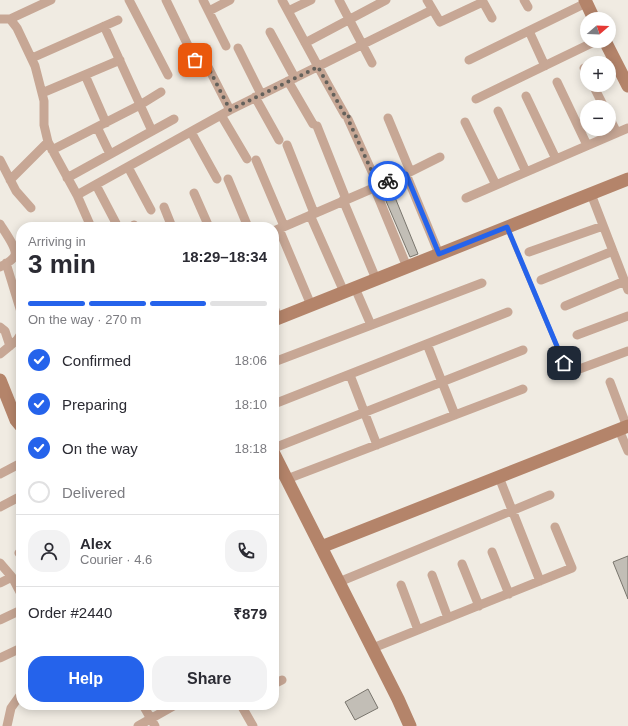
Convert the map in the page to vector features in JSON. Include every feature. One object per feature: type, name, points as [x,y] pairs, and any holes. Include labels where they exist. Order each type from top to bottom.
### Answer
[{"type":"street","points":[[0,19],[10,19],[51,0]]},
{"type":"street","points":[[129,0],[168,75]]},
{"type":"street","points":[[166,0],[195,60],[204,61],[206,63],[230,110]]},
{"type":"street","points":[[203,0],[226,46]]},
{"type":"street","points":[[209,11],[230,0]]},
{"type":"street","points":[[282,0],[347,117],[376,186],[407,267]]},
{"type":"street","points":[[288,11],[312,0]]},
{"type":"street","points":[[339,0],[372,63]]},
{"type":"street","points":[[305,43],[386,0]]},
{"type":"street","points":[[427,0],[438,20],[442,21],[483,1],[492,18]]},
{"type":"street","points":[[469,60],[586,2],[591,12]]},
{"type":"street","points":[[76,196],[230,110],[432,10]]},
{"type":"street","points":[[10,19],[17,28],[32,58],[44,101],[44,125],[50,146],[88,222]]},
{"type":"street","points":[[32,58],[118,20]]},
{"type":"street","points":[[104,26],[152,131]]},
{"type":"street","points":[[529,31],[545,66]]},
{"type":"street","points":[[270,32],[291,80],[315,125],[376,279]]},
{"type":"street","points":[[238,48],[258,96],[283,143],[312,214],[349,290],[371,325]]},
{"type":"street","points":[[476,99],[582,48]]},
{"type":"street","points":[[609,48],[627,83]]},
{"type":"street","points":[[42,93],[120,60]]},
{"type":"street","points":[[85,75],[106,123]]},
{"type":"street","points":[[557,82],[587,145]]},
{"type":"street","points":[[10,180],[50,146],[106,123],[161,92]]},
{"type":"street","points":[[526,96],[556,159]]},
{"type":"street","points":[[498,111],[526,172]]},
{"type":"street","points":[[221,115],[252,160],[276,222]]},
{"type":"street","points":[[388,118],[439,254]]},
{"type":"street","points":[[67,178],[174,119]]},
{"type":"street","points":[[465,122],[496,185]]},
{"type":"street","points":[[97,127],[110,154]]},
{"type":"street","points":[[466,198],[628,128]]},
{"type":"street","points":[[191,132],[217,179]]},
{"type":"street","points":[[311,305],[279,229],[408,173],[440,157]]},
{"type":"street","points":[[0,160],[10,180],[21,197],[31,208]]},
{"type":"street","points":[[128,167],[151,210]]},
{"type":"street","points":[[228,178],[246,222]]},
{"type":"street","points":[[279,314],[311,305],[628,179]]},
{"type":"street","points":[[96,185],[115,222]]},
{"type":"street","points":[[194,193],[207,222]]},
{"type":"street","points":[[565,306],[626,286],[591,194]]},
{"type":"street","points":[[164,207],[170,222]]},
{"type":"street","points":[[0,224],[15,252],[13,258],[3,265],[16,299]]},
{"type":"street","points":[[529,252],[602,226]]},
{"type":"street","points":[[541,280],[613,251]]},
{"type":"street","points":[[279,360],[482,282]]},
{"type":"street","points":[[279,402],[508,312]]},
{"type":"street","points":[[577,335],[628,316]]},
{"type":"street","points":[[0,327],[16,339]]},
{"type":"street","points":[[0,354],[16,341]]},
{"type":"street","points":[[427,344],[455,415]]},
{"type":"street","points":[[279,446],[523,350]]},
{"type":"street","points":[[574,371],[628,351]]},
{"type":"street","points":[[350,375],[377,445]]},
{"type":"street","points":[[0,380],[16,420]]},
{"type":"street","points":[[610,382],[625,428],[628,451]]},
{"type":"street","points":[[287,479],[524,389]]},
{"type":"street","points":[[321,547],[625,428]]},
{"type":"street","points":[[279,464],[373,648],[410,726]]},
{"type":"street","points":[[0,474],[16,466]]},
{"type":"street","points":[[499,477],[540,581]]},
{"type":"street","points":[[339,582],[550,495]]},
{"type":"street","points":[[0,507],[16,499]]},
{"type":"street","points":[[373,648],[572,568],[555,528]]},
{"type":"street","points":[[492,552],[509,594]]},
{"type":"street","points":[[0,563],[12,577],[16,585]]},
{"type":"street","points":[[462,564],[479,606]]},
{"type":"street","points":[[432,575],[448,618]]},
{"type":"street","points":[[0,583],[12,577]]},
{"type":"street","points":[[401,586],[418,630]]},
{"type":"street","points":[[0,620],[16,612]]},
{"type":"street","points":[[0,658],[16,650]]},
{"type":"street","points":[[7,726],[11,708],[16,701]]},
{"type":"street","points":[[147,710],[153,722]]},
{"type":"street","points":[[138,726],[153,722],[169,710]]},
{"type":"street","points":[[244,710],[252,726]]},
{"type":"lane","points":[[507,227],[564,363]]},
{"type":"building","points":[[392,190],[418,254],[410,257],[383,194]]},
{"type":"building","points":[[628,556],[628,599],[613,562]]},
{"type":"building","points":[[368,689],[378,708],[355,720],[345,702]]},
{"type":"way so far","points":[[195,60],[202,60],[206,63],[230,110],[318,67],[345,115],[349,115],[348,119],[378,185],[388,181]]},
{"type":"route","points":[[388,181],[406,174],[439,254],[507,227],[564,363]]}]
